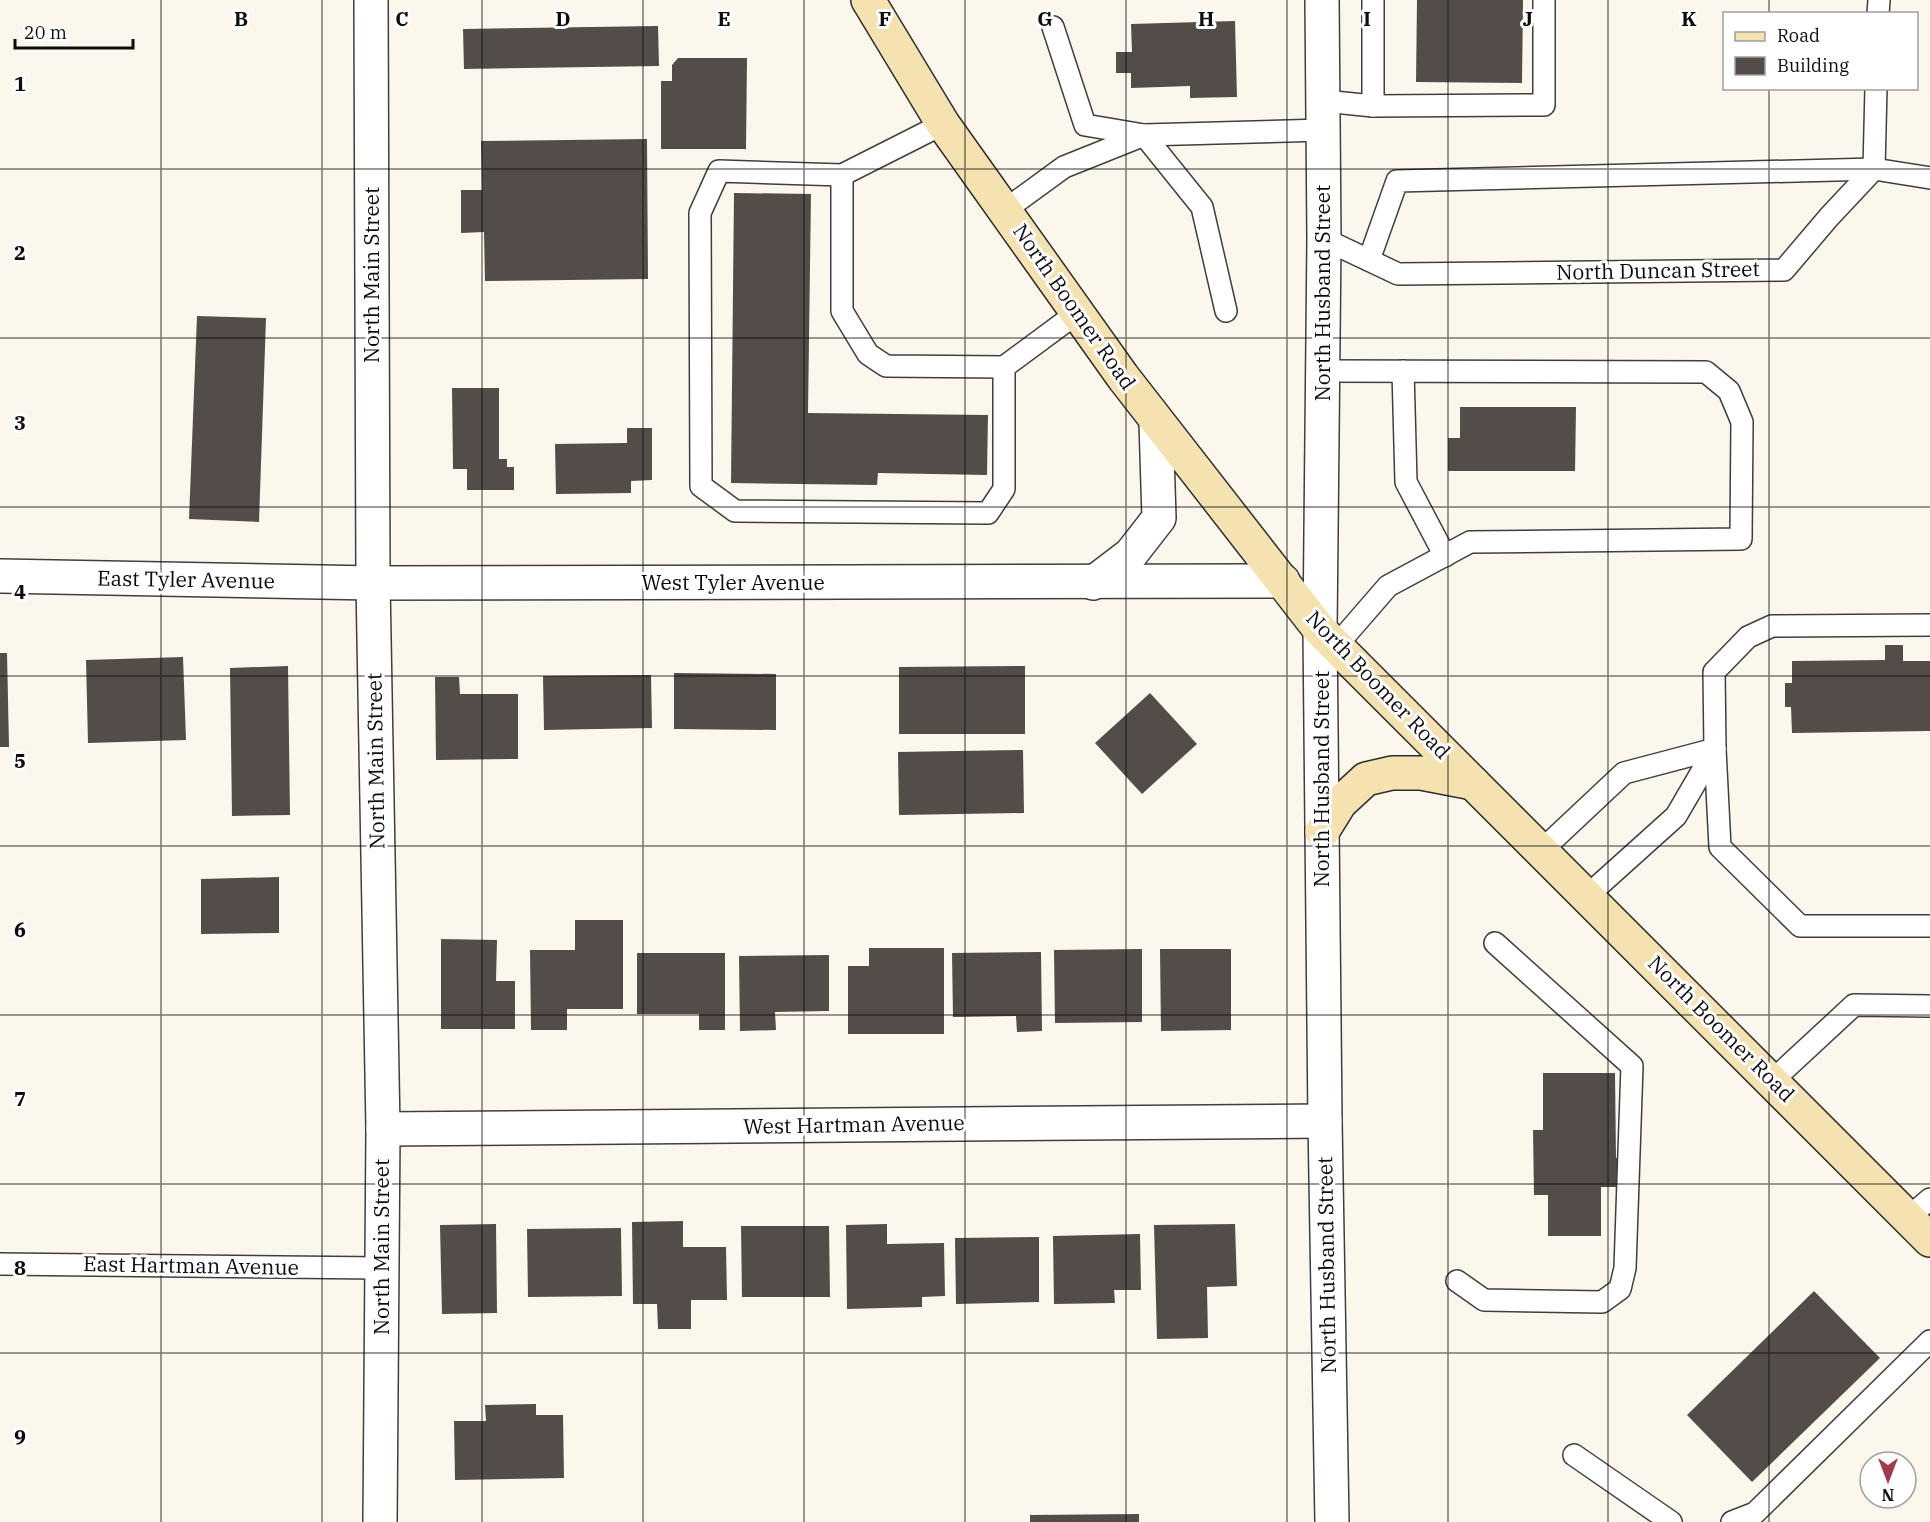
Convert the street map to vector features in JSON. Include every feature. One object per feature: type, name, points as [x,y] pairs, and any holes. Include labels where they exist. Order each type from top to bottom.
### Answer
[{"type":"main road","name":"North Boomer Road","points":[[868,0],[943,124],[1077,313],[1156,422],[1328,638],[1772,1081],[1923,1219]]},
{"type":"main road","points":[[1322,832],[1341,803],[1366,779],[1392,773],[1420,773],[1473,783]]},
{"type":"street","name":"North Main Street","points":[[371,0],[373,583],[383,1129],[380,1522]]},
{"type":"street","name":"North Husband Street","points":[[1322,0],[1323,371],[1328,638],[1322,832],[1324,1120],[1332,1522]]},
{"type":"street","points":[[1093,583],[1131,554],[1159,518],[1156,422]]},
{"type":"street","name":"East Tyler Avenue","points":[[0,576],[373,583]]},
{"type":"street","name":"West Tyler Avenue","points":[[373,583],[1283,581]]},
{"type":"street","name":"West Hartman Avenue","points":[[383,1129],[1324,1120]]},
{"type":"lane","points":[[1372,0],[1373,106]]},
{"type":"lane","points":[[1053,27],[1085,125],[1144,135],[1324,116],[1373,106],[1544,105],[1544,0]]},
{"type":"lane","points":[[1874,170],[1876,90]]},
{"type":"lane","points":[[943,124],[842,175],[719,171],[700,213],[701,486],[735,511],[988,513],[1004,489],[1004,367]]},
{"type":"lane","points":[[1005,210],[1064,168],[1144,135]]},
{"type":"lane","points":[[1144,135],[1202,207],[1226,311]]},
{"type":"lane","points":[[1369,260],[1397,181],[1874,170],[1930,178]]},
{"type":"lane","name":"North Duncan Street","points":[[1324,239],[1398,274],[1784,270],[1829,216],[1874,170]]},
{"type":"lane","points":[[842,175],[842,311],[868,354],[885,366],[1004,367],[1077,313]]},
{"type":"lane","points":[[1323,371],[1706,372],[1729,391],[1742,422],[1741,539],[1470,542],[1388,586],[1328,638]]},
{"type":"lane","points":[[1403,371],[1406,482],[1445,556]]},
{"type":"lane","points":[[1930,625],[1772,626],[1748,638],[1714,672],[1720,847],[1800,926],[1930,926]]},
{"type":"lane","points":[[1748,638],[1930,636]]},
{"type":"lane","points":[[1541,850],[1624,773],[1715,749]]},
{"type":"lane","points":[[1587,896],[1676,816],[1715,749]]},
{"type":"lane","points":[[1457,1281],[1484,1300],[1602,1302],[1620,1288],[1625,1268],[1632,1066],[1495,943]]},
{"type":"lane","points":[[1772,1081],[1854,1005],[1930,1006]]},
{"type":"lane","name":"East Hartman Avenue","points":[[0,1264],[382,1268]]},
{"type":"lane","points":[[1732,1522],[1755,1513],[1930,1341]]},
{"type":"lane","points":[[1574,1455],[1671,1522]]},
{"type":"building","points":[[1417,0],[1523,0],[1522,83],[1416,82]]},
{"type":"building","points":[[1235,21],[1237,97],[1190,98],[1190,86],[1131,88],[1131,73],[1116,73],[1116,52],[1132,52],[1131,24]]},
{"type":"building","points":[[658,26],[659,66],[464,69],[463,29]]},
{"type":"building","points":[[678,58],[747,58],[746,149],[661,149],[661,81],[672,81],[672,65]]},
{"type":"building","points":[[647,139],[648,279],[485,281],[484,232],[461,233],[461,190],[482,190],[481,141]]},
{"type":"building","points":[[734,193],[811,194],[808,413],[988,415],[987,475],[878,473],[877,485],[731,483]]},
{"type":"building","points":[[197,316],[266,318],[259,522],[189,519]]},
{"type":"building","points":[[452,388],[499,388],[499,459],[507,459],[507,467],[514,467],[514,490],[467,490],[467,469],[453,469]]},
{"type":"building","points":[[1460,407],[1576,407],[1575,471],[1448,471],[1448,438],[1460,438]]},
{"type":"building","points":[[627,428],[652,428],[652,480],[631,481],[631,493],[556,494],[555,444],[627,443]]},
{"type":"building","points":[[1885,645],[1903,645],[1903,661],[1930,661],[1930,731],[1792,733],[1791,707],[1785,707],[1785,683],[1792,683],[1792,661],[1885,660]]},
{"type":"building","points":[[0,653],[7,653],[9,747],[0,747]]},
{"type":"building","points":[[183,657],[186,740],[88,743],[86,660]]},
{"type":"building","points":[[288,666],[290,815],[232,816],[230,668]]},
{"type":"building","points":[[1025,666],[1025,734],[899,734],[899,667]]},
{"type":"building","points":[[674,673],[776,674],[776,730],[674,729]]},
{"type":"building","points":[[651,675],[652,728],[544,730],[543,676]]},
{"type":"building","points":[[435,677],[459,677],[460,694],[518,694],[518,759],[436,760]]},
{"type":"building","points":[[1150,693],[1197,744],[1142,794],[1095,743]]},
{"type":"building","points":[[1023,750],[1024,813],[899,815],[898,752]]},
{"type":"building","points":[[279,877],[279,933],[201,934],[201,879]]},
{"type":"building","points":[[575,920],[623,920],[623,1009],[567,1009],[567,1030],[531,1030],[530,950],[575,950]]},
{"type":"building","points":[[441,939],[497,940],[496,981],[515,981],[515,1029],[441,1029]]},
{"type":"building","points":[[869,948],[944,948],[944,1034],[848,1034],[848,966],[869,966]]},
{"type":"building","points":[[1142,949],[1142,1022],[1055,1023],[1054,950]]},
{"type":"building","points":[[1160,949],[1231,949],[1231,1030],[1161,1031]]},
{"type":"building","points":[[1041,952],[1042,1031],[1017,1032],[1016,1016],[953,1017],[952,953]]},
{"type":"building","points":[[637,953],[725,953],[725,1030],[699,1030],[699,1014],[637,1014]]},
{"type":"building","points":[[829,955],[829,1011],[775,1012],[776,1030],[740,1031],[739,956]]},
{"type":"building","points":[[1543,1073],[1615,1073],[1616,1158],[1620,1158],[1620,1187],[1601,1187],[1601,1236],[1548,1236],[1548,1195],[1534,1195],[1533,1130],[1543,1130]]},
{"type":"building","points":[[683,1221],[683,1247],[726,1247],[727,1300],[691,1300],[691,1329],[658,1329],[657,1304],[633,1304],[632,1222]]},
{"type":"building","points":[[496,1224],[497,1313],[442,1314],[440,1225]]},
{"type":"building","points":[[887,1224],[887,1244],[944,1243],[945,1296],[922,1297],[922,1307],[847,1309],[846,1225]]},
{"type":"building","points":[[1235,1224],[1237,1286],[1207,1287],[1208,1338],[1157,1339],[1154,1225]]},
{"type":"building","points":[[741,1226],[829,1226],[830,1297],[742,1297]]},
{"type":"building","points":[[621,1228],[622,1296],[528,1297],[527,1229]]},
{"type":"building","points":[[1140,1234],[1141,1290],[1114,1290],[1115,1303],[1054,1304],[1053,1236]]},
{"type":"building","points":[[1039,1237],[1039,1302],[956,1304],[955,1238]]},
{"type":"building","points":[[1814,1291],[1880,1358],[1752,1482],[1687,1415]]},
{"type":"building","points":[[536,1404],[536,1415],[563,1415],[564,1478],[455,1480],[454,1421],[486,1421],[485,1405]]},
{"type":"building","points":[[1139,1514],[1139,1522],[1030,1522],[1030,1515]]}]
